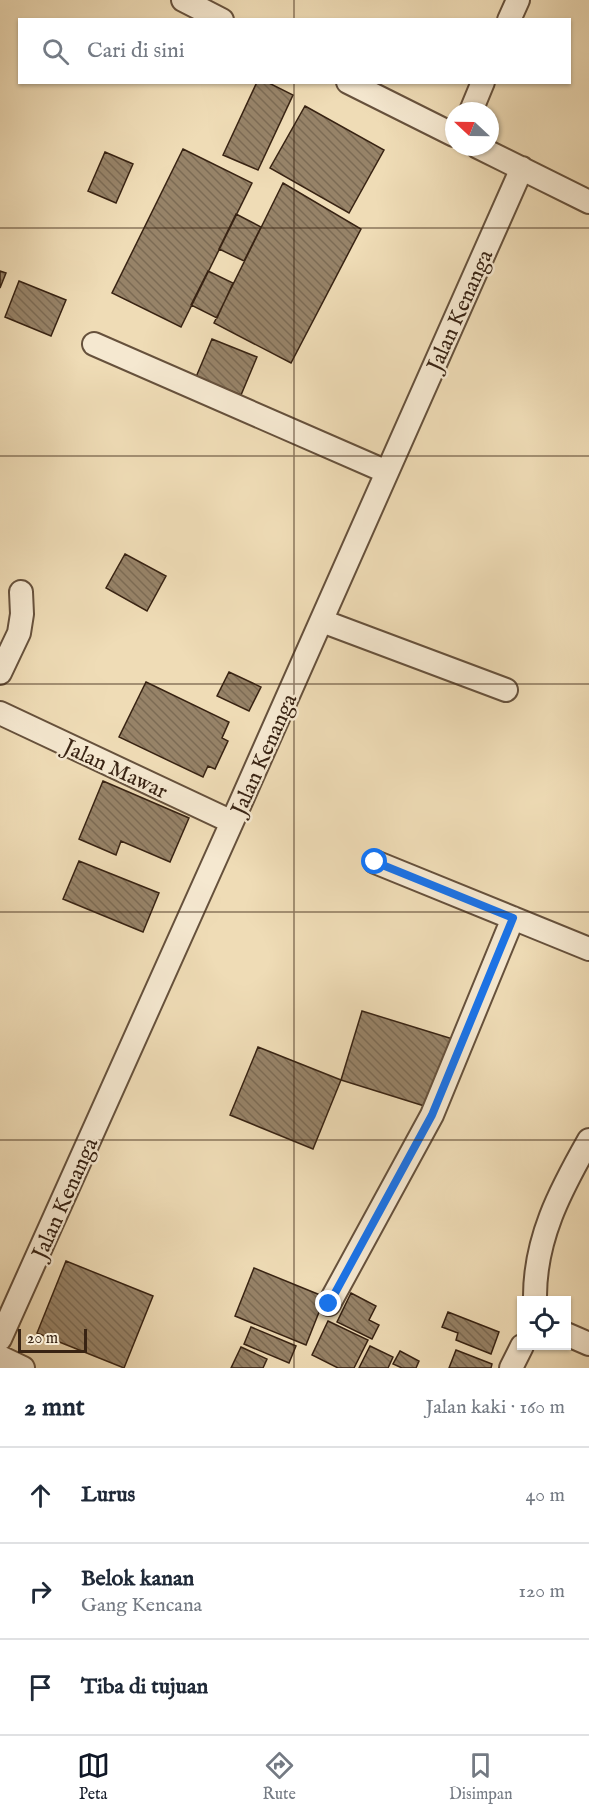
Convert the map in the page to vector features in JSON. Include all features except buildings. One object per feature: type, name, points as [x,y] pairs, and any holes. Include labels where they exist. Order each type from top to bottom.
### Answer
[{"type":"street","points":[[183,0],[218,18]]},
{"type":"street","points":[[510,18],[518,0]]},
{"type":"street","points":[[352,84],[445,130]]},
{"type":"street","points":[[475,102],[482,84]]},
{"type":"street","points":[[497,156],[589,202]]},
{"type":"street","name":"Jalan Kenanga","points":[[0,1339],[522,168]]},
{"type":"street","points":[[93,344],[387,472]]},
{"type":"street","points":[[0,673],[19,633],[22,614],[21,592]]},
{"type":"street","points":[[322,621],[506,690]]},
{"type":"street","name":"Jalan Mawar","points":[[2,720],[232,822]]},
{"type":"street","points":[[375,862],[589,949]]},
{"type":"street","points":[[329,1304],[432,1115],[513,918]]},
{"type":"street","points":[[535,1296],[537,1262],[543,1239],[554,1208],[589,1140]]},
{"type":"street","points":[[571,1336],[589,1344]]},
{"type":"street","points":[[511,1368],[520,1350]]},
{"type":"street","points":[[0,1357],[23,1368]]},
{"type":"route","points":[[329,1304],[432,1115],[513,918],[375,862]]}]
